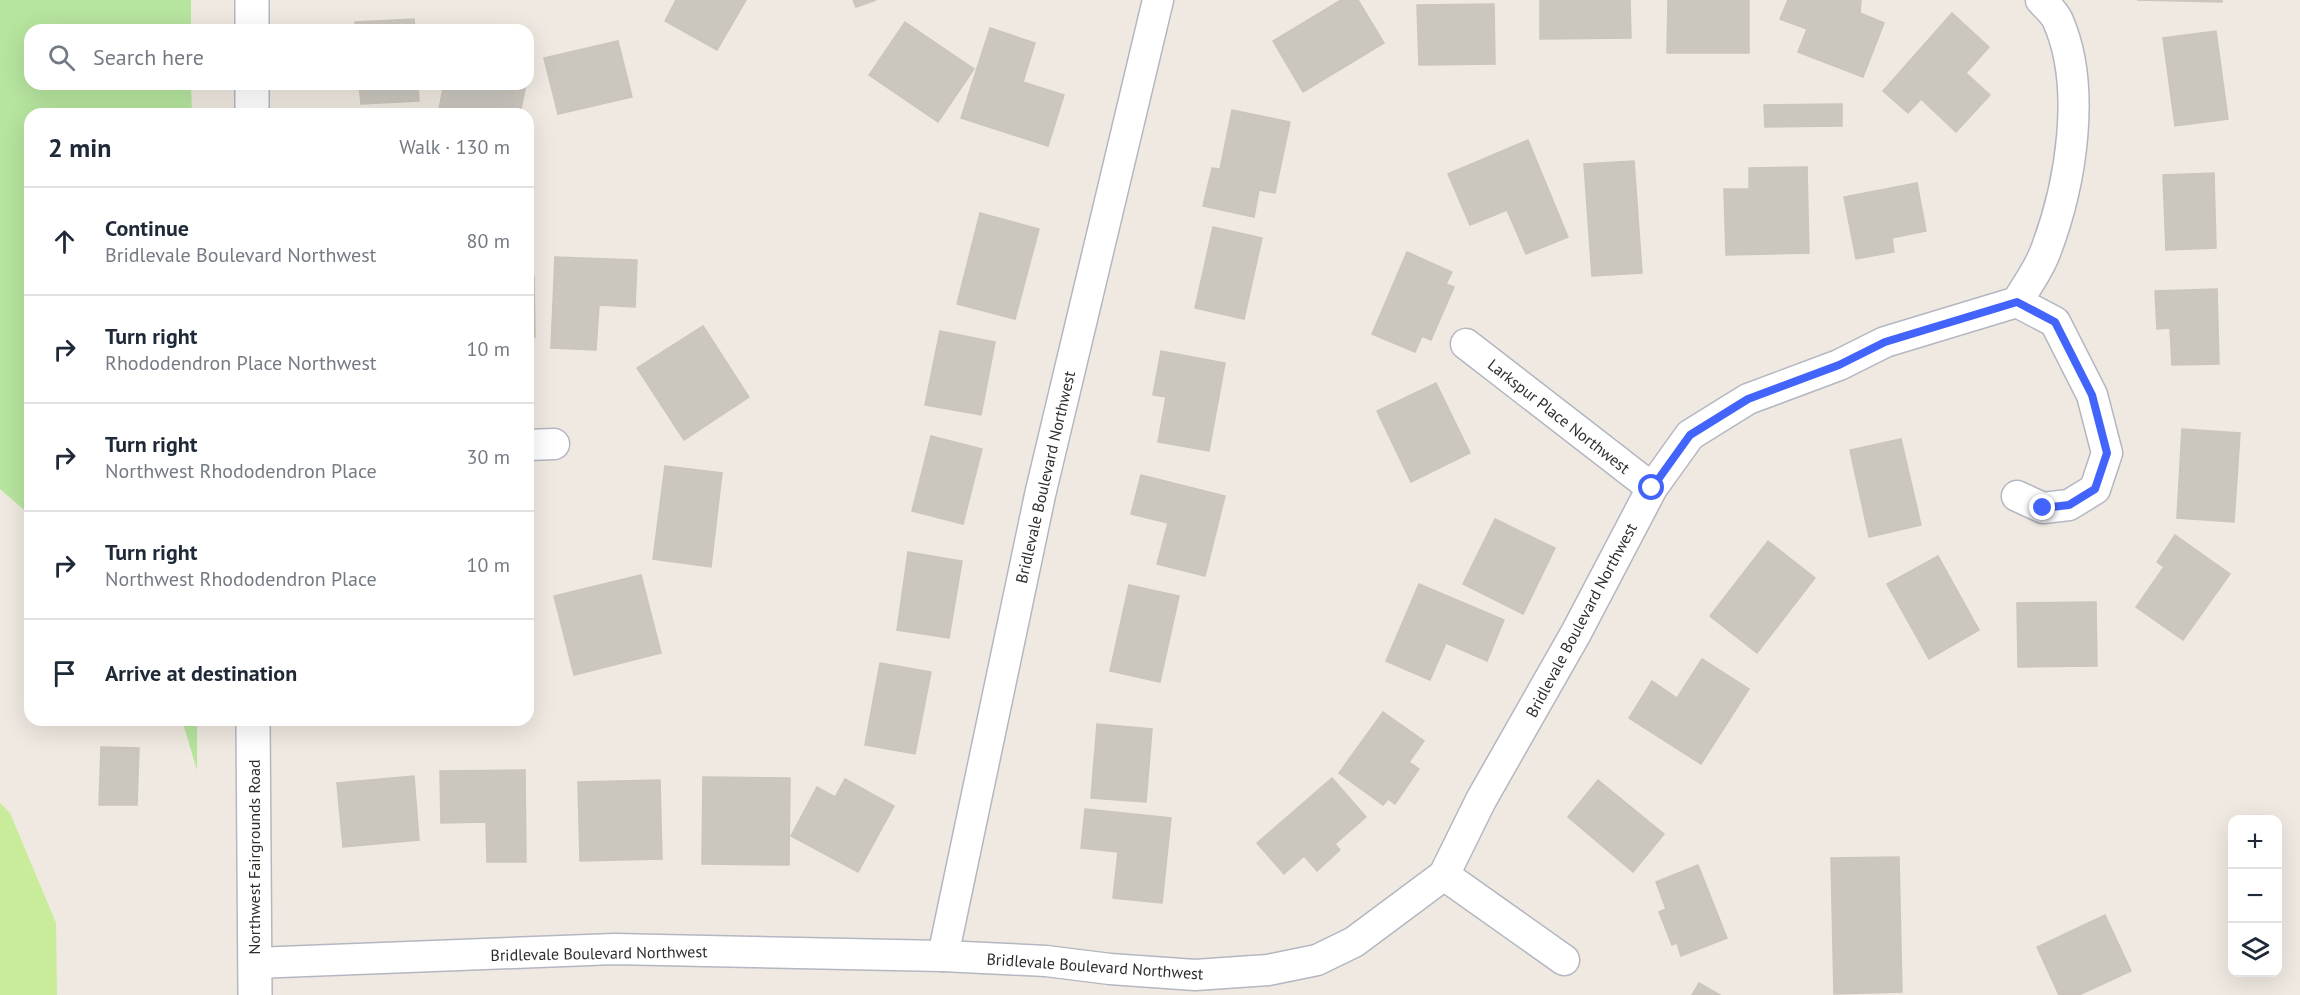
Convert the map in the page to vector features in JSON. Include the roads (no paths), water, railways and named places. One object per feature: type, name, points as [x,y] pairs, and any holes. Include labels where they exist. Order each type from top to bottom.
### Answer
[{"type":"main road","points":[[252,0],[252,24]]},
{"type":"main road","points":[[252,90],[252,108]]},
{"type":"main road","name":"Northwest Fairgrounds Road","points":[[253,726],[255,995]]},
{"type":"street","name":"Bridlevale Boulevard Northwest","points":[[943,956],[1040,495],[1158,0]]},
{"type":"street","points":[[2017,496],[2043,508],[2069,505],[2095,489],[2107,453],[2092,395],[2055,322],[2017,302],[2046,252],[2059,209],[2075,120],[2071,66],[2058,20],[2041,0]]},
{"type":"street","name":"Bridlevale Boulevard Northwest","points":[[255,963],[614,949],[943,956],[1046,961],[1110,969],[1194,975],[1268,970],[1317,960],[1354,942],[1444,875],[1481,800],[1576,633],[1652,488],[1690,435],[1748,399],[1839,365],[1885,342],[2017,302]]},
{"type":"street","name":"Larkspur Place Northwest","points":[[1466,344],[1652,488]]},
{"type":"street","points":[[1444,875],[1564,960]]}]
